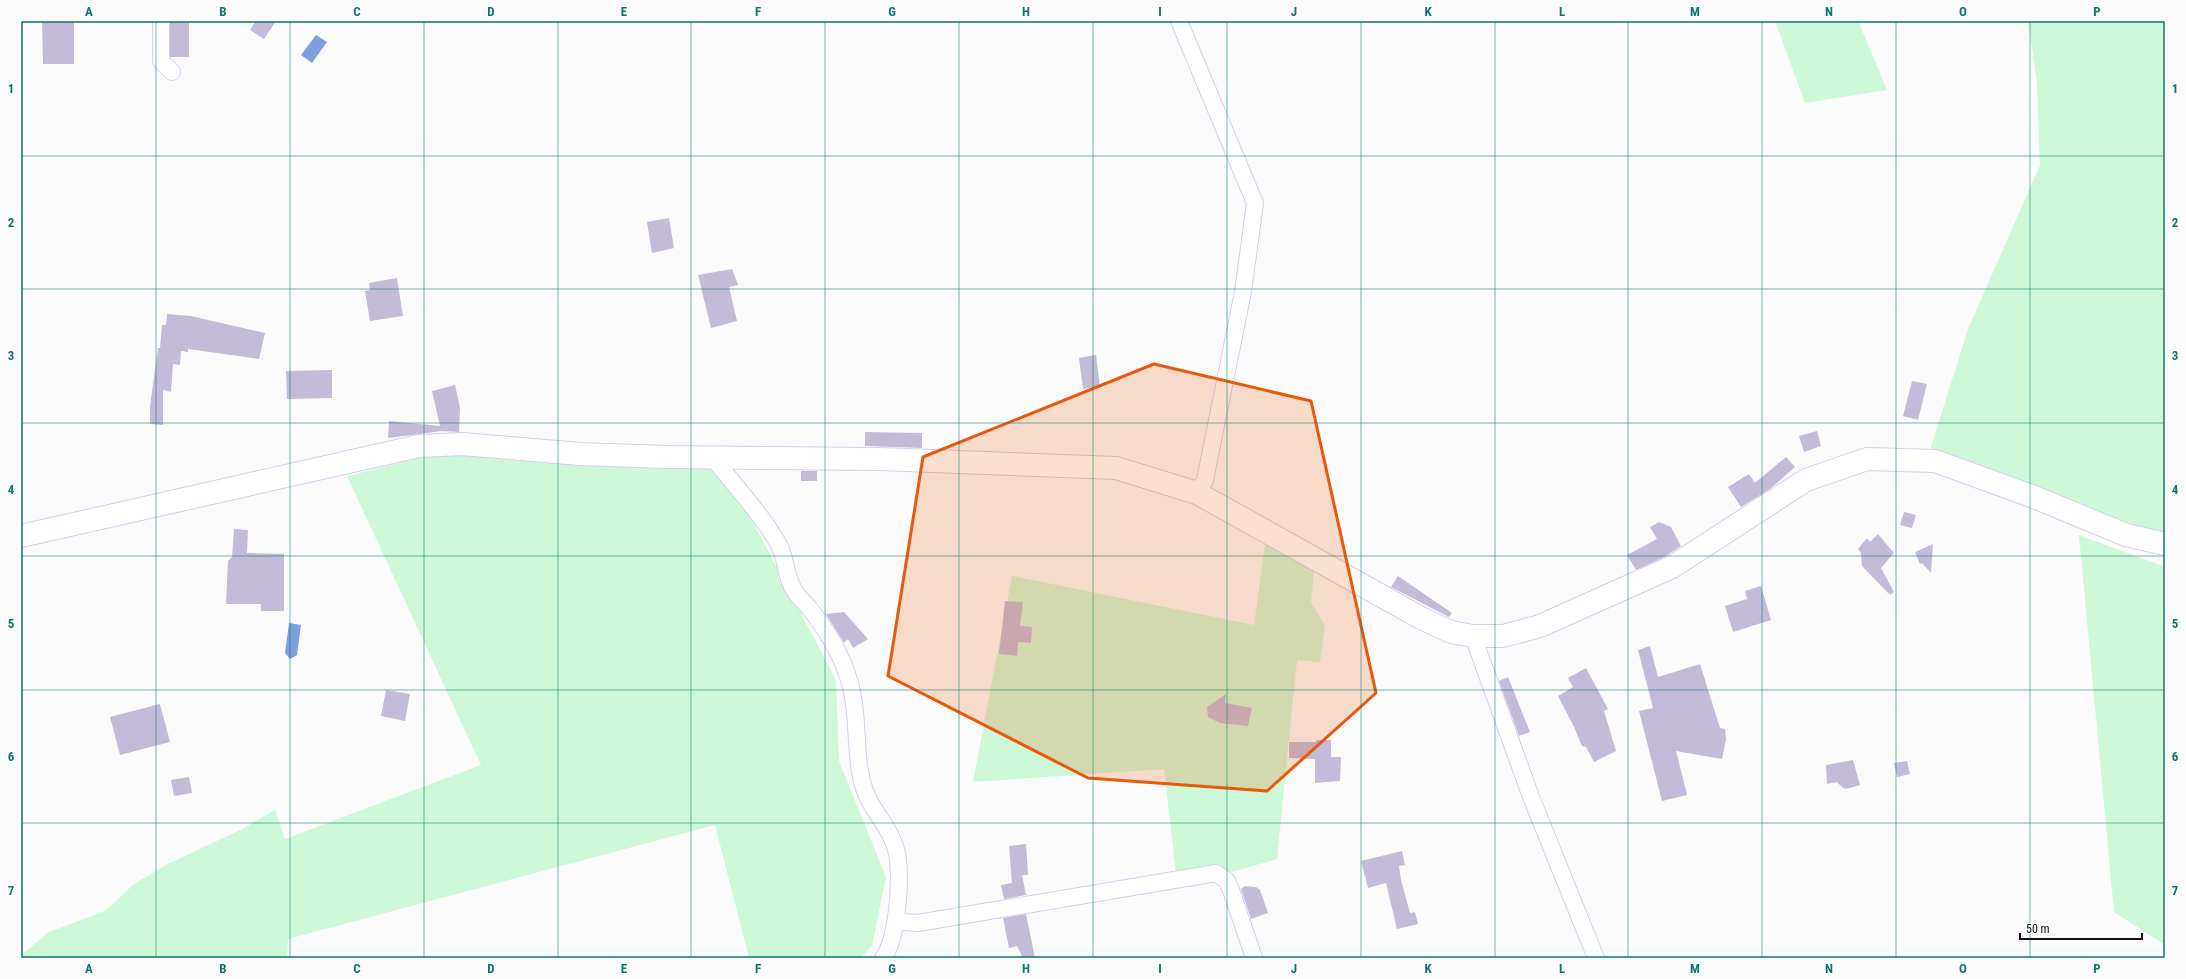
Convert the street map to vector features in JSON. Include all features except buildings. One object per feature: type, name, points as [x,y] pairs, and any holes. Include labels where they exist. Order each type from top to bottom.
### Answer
[{"type":"main road","points":[[21,536],[419,446],[462,444],[580,454],[713,458],[880,459],[1116,468],[1197,493],[1421,618],[1451,632],[1473,636],[1503,636],[1540,626],[1630,586],[1672,567],[1806,480],[1867,459],[1935,461],[2034,497],[2126,535],[2165,544]]},
{"type":"street","points":[[161,21],[161,61],[172,72]]},
{"type":"street","points":[[1179,21],[1255,203],[1243,292],[1205,480],[1197,493]]},
{"type":"street","points":[[713,458],[756,512],[779,546],[787,576],[795,592],[810,610],[838,652],[845,670],[852,692],[860,774],[863,785],[871,806],[895,846],[900,891],[896,918],[887,953],[883,958]]},
{"type":"street","points":[[1473,636],[1531,797],[1596,958]]},
{"type":"street","points":[[896,918],[903,922],[918,923],[1216,873],[1227,881],[1254,958]]},
{"type":"highlighted area","points":[[1154,364],[1311,401],[1376,693],[1267,791],[1088,778],[888,676],[923,457]]},
{"type":"green space","points":[[1775,21],[1858,21],[1887,90],[1805,103]]},
{"type":"green space","points":[[2028,21],[2165,21],[2165,539],[1928,456],[1968,329],[2040,165],[2037,83]]},
{"type":"green space","points":[[440,453],[713,469],[751,518],[836,680],[839,761],[886,877],[872,946],[860,958],[749,958],[715,825],[288,939],[287,958],[21,958],[21,955],[49,932],[105,911],[134,884],[166,865],[242,829],[275,810],[285,839],[481,765],[347,476]]},
{"type":"green space","points":[[2079,535],[2160,565],[2165,564],[2165,945],[2114,912]]},
{"type":"green space","points":[[1265,545],[1314,572],[1311,602],[1325,626],[1320,662],[1297,660],[1277,859],[1221,875],[1176,874],[1164,769],[973,782],[1012,576],[1254,625]]},
{"type":"water","points":[[316,35],[327,42],[312,63],[301,55]]},
{"type":"water","points":[[289,623],[301,625],[297,655],[290,659],[285,653]]}]
